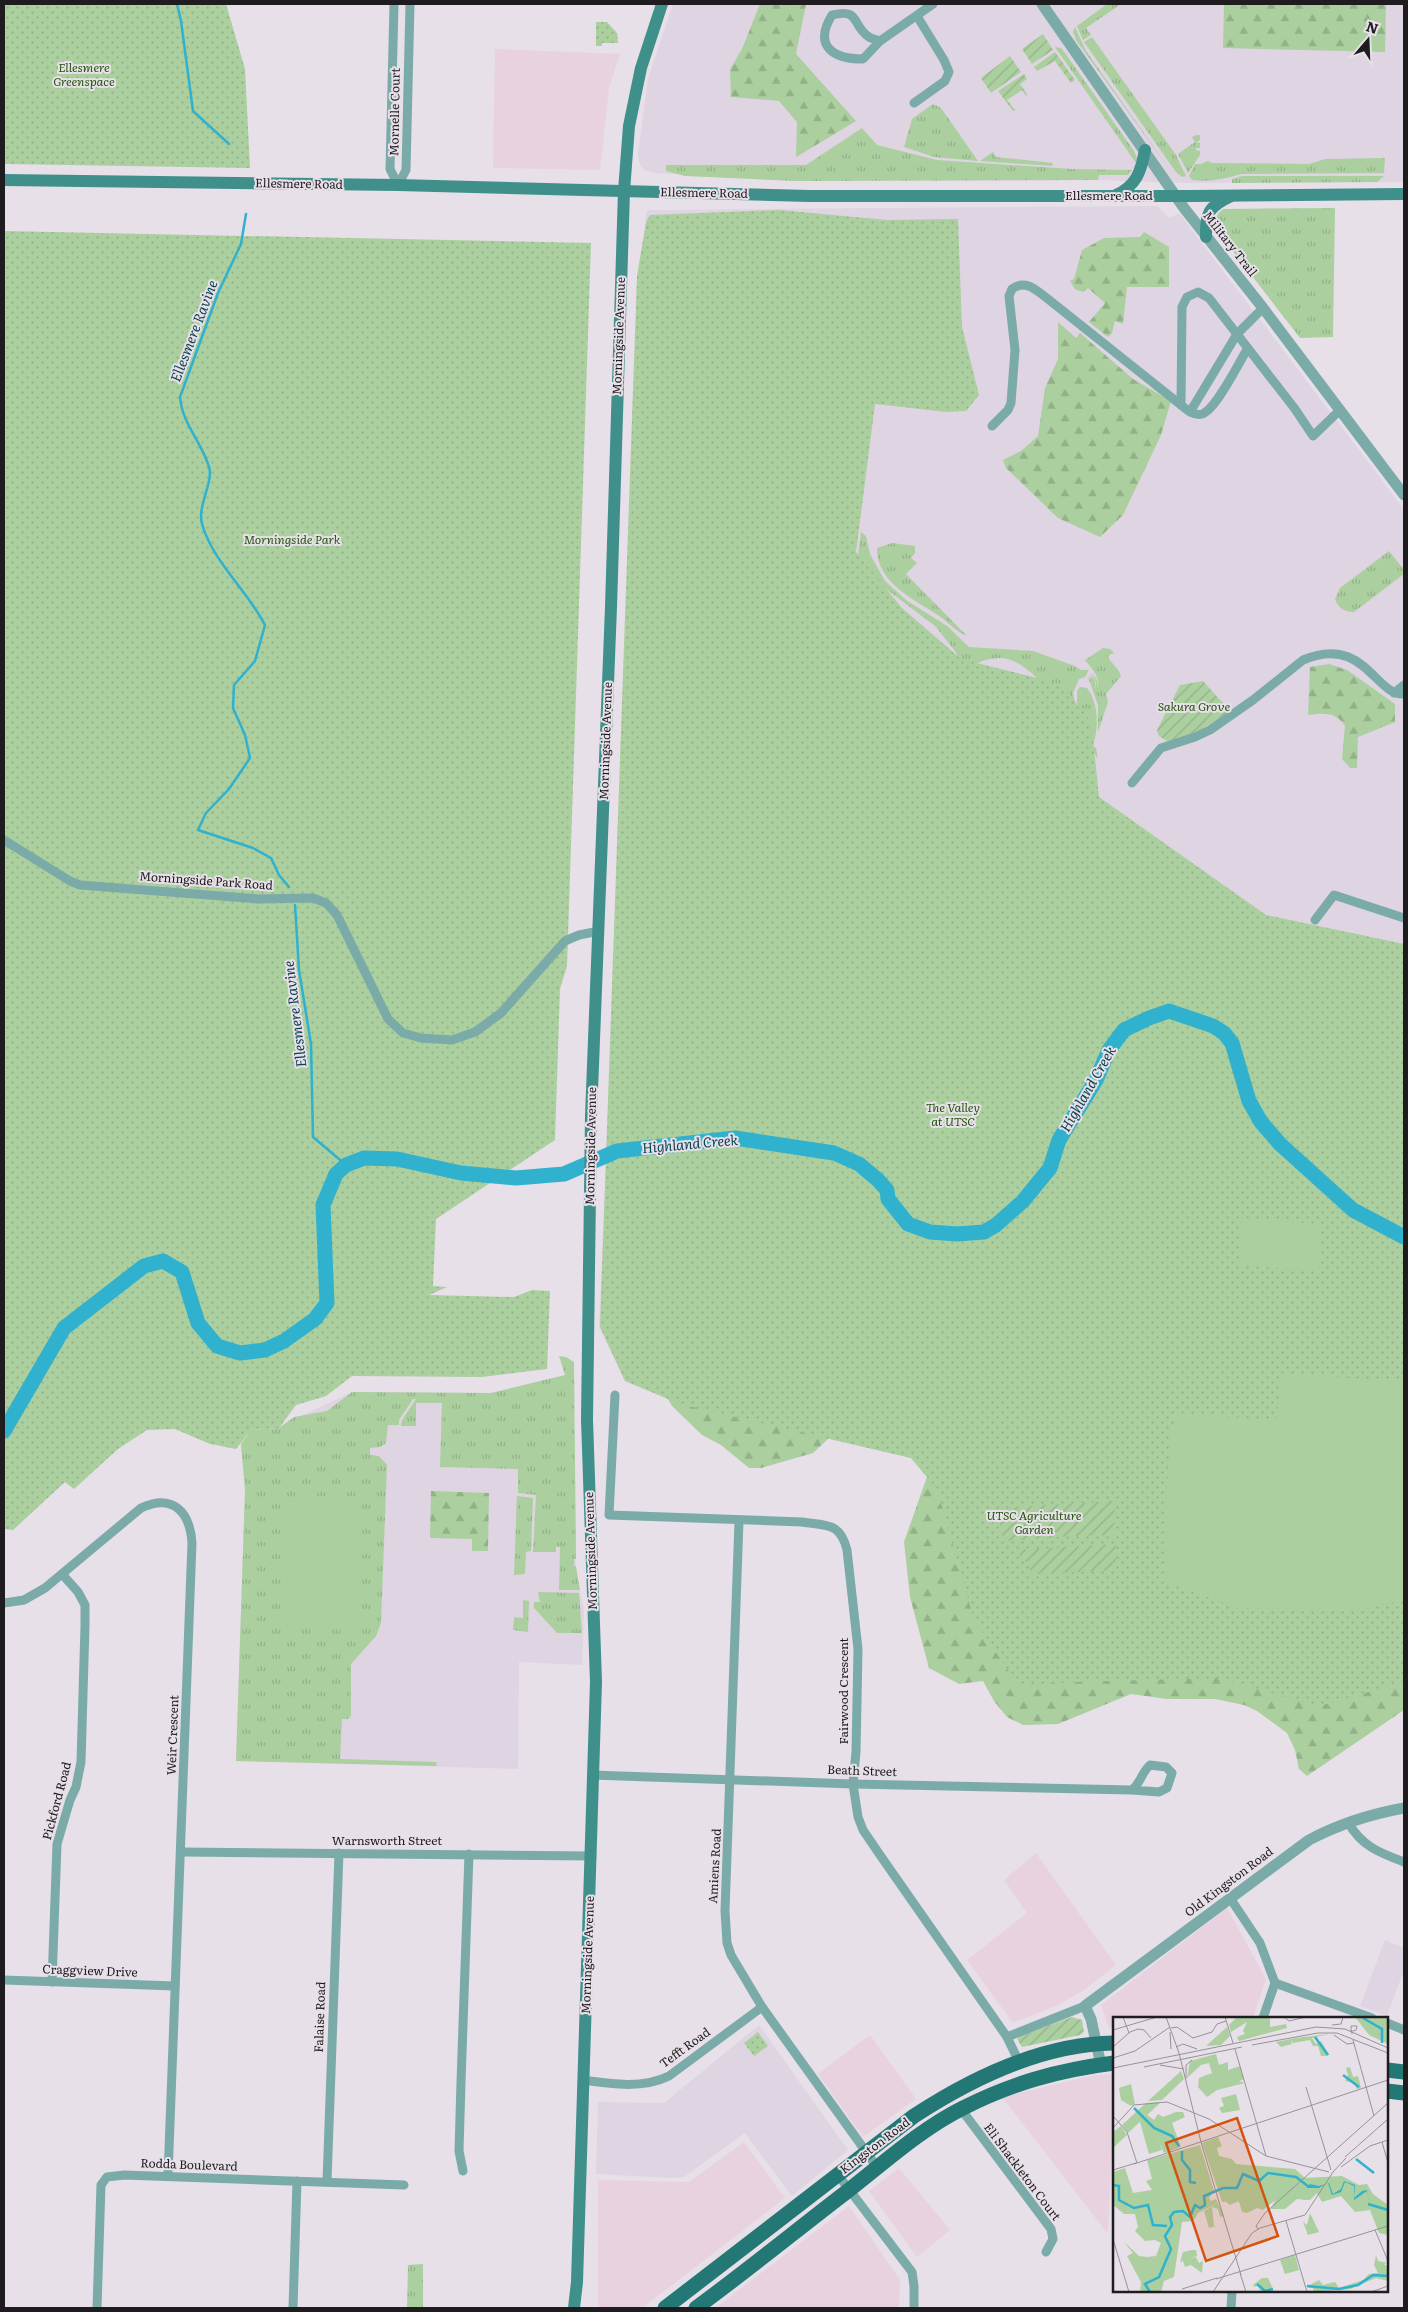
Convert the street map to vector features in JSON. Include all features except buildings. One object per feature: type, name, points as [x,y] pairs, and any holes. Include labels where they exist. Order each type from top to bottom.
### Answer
[{"type":"main road","name":"Morningside Avenue","points":[[574,2308],[592,1856],[592,1775],[596,1682],[587,1420],[591,1116],[624,191],[631,117],[641,68],[662,4]]},
{"type":"main road","points":[[1114,196],[1128,190],[1142,166],[1145,150]]},
{"type":"main road","name":"Ellesmere Road","points":[[4,180],[398,185],[809,196],[1404,194]]},
{"type":"main road","points":[[1206,236],[1206,219],[1210,211],[1216,204],[1232,196]]},
{"type":"main road","name":"Kingston Road","points":[[665,2308],[914,2116],[941,2099],[971,2083],[1019,2062],[1096,2044],[1113,2043]]},
{"type":"main road","name":"Kingston Road","points":[[696,2308],[877,2167],[961,2109],[1014,2085],[1070,2069],[1107,2064]]},
{"type":"main road","points":[[1388,2070],[1404,2072]]},
{"type":"main road","points":[[1388,2091],[1404,2093]]},
{"type":"main road","name":"Morningside Avenue","points":[[576,2292],[578,2308]]},
{"type":"street","name":"Mornelle Court","points":[[394,4],[390,169],[398,185]]},
{"type":"street","name":"Mornelle Court","points":[[398,185],[406,170],[410,4]]},
{"type":"street","points":[[880,41],[868,36],[852,15],[845,12],[832,15],[827,22],[826,45],[833,54],[848,59],[863,58],[880,41],[933,4]]},
{"type":"street","name":"Military Trail","points":[[1042,4],[1176,196],[1404,495]]},
{"type":"street","points":[[914,103],[945,81],[948,72],[944,60],[917,16]]},
{"type":"street","points":[[992,426],[1008,410],[1011,403],[1015,350],[1008,301],[1012,290],[1019,285],[1030,286],[1048,299],[1190,412],[1203,414],[1209,410],[1248,348]]},
{"type":"street","points":[[1181,405],[1182,307],[1187,297],[1198,292],[1207,296],[1295,409],[1313,436],[1340,410]]},
{"type":"street","points":[[1190,412],[1237,334],[1263,308]]},
{"type":"street","points":[[1132,783],[1161,748],[1195,738],[1213,728],[1253,700],[1303,660],[1311,657],[1325,655],[1351,657],[1362,664],[1394,693],[1404,694]]},
{"type":"street","points":[[1394,693],[1404,685]]},
{"type":"street","name":"Morningside Park Road","points":[[4,840],[70,881],[80,885],[258,900],[305,897],[323,901],[332,907],[337,915],[388,1019],[399,1031],[421,1038],[452,1040],[475,1032],[501,1013],[565,942],[573,937],[599,931]]},
{"type":"street","points":[[1315,920],[1334,895],[1404,918]]},
{"type":"street","name":"Fairwood Crescent","points":[[615,1395],[609,1515],[802,1522],[824,1525],[843,1534],[847,1550],[858,1649],[856,1752],[853,1784],[855,1806],[863,1830],[1008,2037]]},
{"type":"street","name":"Weir Crescent","points":[[4,1603],[24,1600],[32,1596],[62,1574],[141,1508],[152,1503],[166,1502],[179,1509],[187,1517],[191,1528],[192,1543],[182,1852],[168,2176]]},
{"type":"street","name":"Amiens Road","points":[[739,1521],[725,1911],[727,1943],[731,1956],[762,2007],[877,2167]]},
{"type":"street","name":"Pickford Road","points":[[52,1982],[57,1844],[70,1800],[76,1787],[81,1762],[85,1626],[85,1605],[78,1592],[62,1574]]},
{"type":"street","name":"Beath Street","points":[[592,1775],[853,1784],[1132,1790]]},
{"type":"street","name":"Old Kingston Road","points":[[1008,2037],[1085,2006],[1303,1844],[1348,1822],[1404,1808]]},
{"type":"street","points":[[1348,1822],[1362,1842],[1375,1851],[1404,1862]]},
{"type":"street","name":"Warnsworth Street","points":[[182,1852],[592,1856]]},
{"type":"street","name":"Falaise Road","points":[[327,2181],[340,1853]]},
{"type":"street","points":[[462,2171],[459,2151],[469,1854]]},
{"type":"street","points":[[1230,1898],[1260,1943],[1275,1983],[1263,2017]]},
{"type":"street","name":"Craggview Drive","points":[[4,1980],[175,1986]]},
{"type":"street","points":[[1275,1983],[1369,2017]]},
{"type":"street","points":[[1085,2006],[1091,2018],[1096,2044],[1107,2064]]},
{"type":"street","name":"Tefft Road","points":[[582,2080],[641,2085],[658,2082],[669,2076],[762,2007]]},
{"type":"street","points":[[1388,2024],[1404,2030]]},
{"type":"street","points":[[1008,2037],[1019,2062]]},
{"type":"street","name":"Eli Shackleton Court","points":[[961,2109],[1051,2229],[1052,2239],[1046,2252]]},
{"type":"street","name":"Rodda Boulevard","points":[[97,2308],[101,2185],[103,2179],[113,2175],[168,2176],[404,2185]]},
{"type":"street","points":[[838,2175],[912,2272],[914,2308]]},
{"type":"street","points":[[293,2308],[297,2182]]},
{"type":"street","points":[[1231,2308],[1232,2292]]},
{"type":"shaded area","points":[[673,4],[1404,4],[1404,182],[796,181],[655,173],[644,170],[640,165],[638,154],[648,79]]},
{"type":"shaded area","points":[[495,49],[620,54],[609,88],[600,170],[493,168]]},
{"type":"shaded area","name":"The Valley at UTSC","points":[[1157,206],[1170,218],[1179,213],[1404,509],[1404,1699],[937,1489],[911,1458],[680,1404],[625,1381],[599,1327],[646,212],[649,210]]},
{"type":"shaded area","points":[[573,1374],[576,1574],[584,1611],[582,1665],[519,1662],[518,1769],[236,1761],[245,1490],[241,1444],[352,1392],[490,1393]]},
{"type":"shaded area","points":[[1036,1853],[1116,1965],[1084,1990],[1056,2006],[1013,2023],[967,1960],[1027,1913],[1004,1880]]},
{"type":"shaded area","points":[[1227,1908],[1266,1979],[1253,2017],[1113,2017],[1113,2028],[1109,2028],[1101,2005]]},
{"type":"shaded area","points":[[1385,1940],[1404,1948],[1404,1970],[1387,2016],[1360,2006]]},
{"type":"shaded area","points":[[759,2025],[848,2150],[792,2196],[745,2133],[684,2177],[596,2174],[598,2102],[664,2103]]},
{"type":"shaded area","points":[[870,2035],[916,2099],[863,2137],[818,2074]]},
{"type":"shaded area","points":[[1113,2074],[1113,2159],[1111,2159],[1108,2234],[1002,2097],[1094,2075]]},
{"type":"shaded area","points":[[744,2142],[785,2198],[642,2308],[598,2308],[598,2180],[689,2182]]},
{"type":"shaded area","points":[[899,2168],[950,2230],[917,2257],[869,2191]]},
{"type":"shaded area","points":[[849,2206],[900,2280],[899,2308],[715,2308]]},
{"type":"green space","name":"Ellesmere Greenspace","points":[[4,4],[226,4],[245,69],[250,168],[4,164]]},
{"type":"green space","points":[[760,4],[806,4],[796,54],[856,121],[796,157],[797,122],[779,101],[731,97],[730,69],[742,49]]},
{"type":"green space","points":[[1107,4],[1121,4],[1086,28],[1091,35],[1083,40],[1077,26]]},
{"type":"green space","points":[[1224,4],[1386,4],[1385,52],[1223,48]]},
{"type":"green space","points":[[596,22],[607,22],[617,33],[618,43],[602,43],[602,46],[596,46]]},
{"type":"green space","points":[[1075,27],[1086,51],[1175,177],[1076,40],[1073,32]]},
{"type":"green space","points":[[1043,34],[1053,50],[1032,64],[1022,49]]},
{"type":"green space","points":[[1092,37],[1176,155],[1186,176],[1182,177],[1176,172],[1084,42]]},
{"type":"green space","points":[[1055,47],[1061,48],[1065,53],[1134,151],[1137,158],[1136,163]]},
{"type":"green space","points":[[1055,52],[1075,80],[1071,83],[1055,61],[1037,71],[1034,67]]},
{"type":"green space","points":[[1010,56],[1021,72],[991,93],[981,78]]},
{"type":"green space","points":[[1024,74],[1027,79],[1020,84],[1027,94],[1026,96],[1022,90],[1007,100],[1015,110],[1013,111],[998,91]]},
{"type":"green space","points":[[933,104],[941,108],[978,161],[934,157],[904,147],[912,119]]},
{"type":"green space","points":[[862,128],[877,145],[937,160],[1072,169],[1132,170],[1128,175],[1099,175],[1098,180],[796,181],[685,176],[666,171],[666,165],[806,165]]},
{"type":"green space","points":[[1200,135],[1200,140],[1196,142],[1200,143],[1200,148],[1196,148],[1196,150],[1200,151],[1200,155],[1188,173],[1178,154],[1195,142],[1192,137]]},
{"type":"green space","points":[[993,152],[996,157],[1053,163],[1052,166],[980,161]]},
{"type":"green space","points":[[1385,158],[1384,173],[1241,174],[1205,181],[1192,180],[1189,176],[1195,164],[1208,161],[1212,163],[1309,164],[1325,159]]},
{"type":"green space","points":[[1242,176],[1384,176],[1377,182],[1232,183],[1232,179]]},
{"type":"green space","points":[[1335,208],[1333,337],[1300,338],[1215,228],[1215,222],[1218,214],[1224,209]]},
{"type":"green space","name":"The Valley at UTSC","points":[[779,210],[887,220],[958,219],[962,327],[979,395],[966,411],[947,412],[875,404],[856,552],[902,608],[961,659],[1061,684],[1089,719],[1093,738],[1099,797],[1266,915],[1404,944],[1404,1682],[1319,1706],[1218,1678],[1075,1682],[1019,1686],[974,1620],[937,1489],[911,1458],[680,1404],[625,1381],[600,1327],[637,276],[646,222],[650,215]]},
{"type":"green space","name":"Morningside Park","points":[[4,231],[591,243],[567,966],[560,989],[555,1140],[436,1219],[433,1286],[447,1287],[429,1295],[514,1297],[532,1290],[550,1291],[547,1369],[482,1377],[352,1376],[326,1396],[296,1405],[279,1428],[251,1430],[236,1449],[210,1444],[175,1429],[147,1430],[118,1449],[74,1489],[65,1482],[13,1530],[4,1529]]},
{"type":"green space","points":[[1144,232],[1169,247],[1169,287],[1127,287],[1123,324],[1115,321],[1112,333],[1108,337],[1089,322],[1105,303],[1088,288],[1084,292],[1076,290],[1070,281],[1074,279],[1082,250],[1104,238],[1140,237]]},
{"type":"green space","points":[[1058,322],[1076,338],[1080,333],[1133,379],[1171,401],[1161,435],[1123,515],[1100,537],[1058,518],[1006,468],[1003,460],[1021,451],[1038,436],[1045,388],[1058,359]]},
{"type":"green space","points":[[861,532],[866,536],[870,554],[885,581],[906,600],[947,626],[969,647],[1033,651],[1075,666],[1081,670],[1089,670],[1085,677],[1079,679],[1073,693],[1076,706],[1020,664],[1011,660],[995,658],[964,669],[955,651],[935,626],[873,579],[858,556]]},
{"type":"green space","points":[[892,543],[915,546],[915,553],[911,558],[917,563],[906,574],[967,636],[900,590],[883,572],[877,548]]},
{"type":"green space","points":[[1389,551],[1404,570],[1404,574],[1354,612],[1340,607],[1335,599],[1340,588]]},
{"type":"green space","points":[[1103,648],[1110,649],[1114,653],[1109,655],[1109,659],[1121,676],[1106,694],[1108,702],[1098,732],[1098,705],[1088,677],[1091,679],[1090,674],[1095,681],[1096,689],[1096,682],[1091,672],[1097,680],[1098,688],[1097,676],[1085,660]]},
{"type":"green space","points":[[1329,664],[1347,670],[1395,704],[1395,722],[1358,737],[1357,768],[1350,768],[1342,759],[1345,726],[1341,721],[1329,714],[1308,715],[1310,667]]},
{"type":"green space","name":"Sakura Grove","points":[[1203,681],[1230,711],[1190,737],[1167,741],[1159,736],[1157,730],[1180,685]]},
{"type":"green space","points":[[1080,687],[1087,688],[1096,708],[1097,724],[1095,740],[1092,746],[1096,748],[1098,759],[1085,735],[1078,710],[1077,691]]},
{"type":"green space","points":[[1242,1218],[1321,1224],[1318,1271],[1239,1265]]},
{"type":"green space","points":[[653,1264],[720,1285],[721,1316],[728,1327],[778,1343],[826,1340],[885,1327],[1015,1356],[1041,1357],[1063,1349],[1092,1320],[1114,1303],[1136,1302],[1159,1326],[1161,1337],[1157,1366],[1164,1399],[1150,1445],[1125,1474],[1094,1501],[1010,1516],[994,1521],[993,1548],[1006,1586],[1018,1597],[1040,1603],[1090,1600],[1161,1585],[1240,1612],[1319,1611],[1384,1594],[1404,1596],[1404,1710],[1307,1776],[1299,1769],[1295,1750],[1287,1733],[1257,1711],[1244,1705],[1215,1699],[1167,1699],[1131,1694],[1058,1724],[1023,1725],[1007,1717],[994,1701],[983,1681],[959,1684],[929,1668],[910,1597],[904,1542],[934,1457],[844,1424],[813,1453],[761,1468],[749,1468],[721,1445],[702,1435],[672,1406],[654,1375],[639,1362],[633,1345],[638,1325],[638,1273]]},
{"type":"green space","points":[[559,1356],[566,1357],[574,1362],[576,1559],[574,1559],[574,1566],[576,1566],[580,1590],[559,1590],[560,1547],[556,1547],[556,1552],[533,1552],[536,1495],[518,1493],[518,1469],[440,1467],[442,1403],[416,1403],[416,1426],[401,1426],[402,1420],[416,1399],[413,1399],[399,1420],[399,1425],[388,1425],[386,1443],[380,1447],[370,1448],[370,1455],[379,1456],[387,1465],[381,1623],[376,1636],[351,1664],[351,1716],[348,1719],[342,1719],[340,1759],[436,1762],[437,1766],[236,1761],[245,1490],[241,1444],[251,1430],[279,1428],[294,1417],[327,1411],[352,1392],[491,1393],[565,1375]]},
{"type":"green space","points":[[1280,1373],[1404,1382],[1404,1600],[1362,1610],[1237,1608],[1165,1581],[1167,1486],[1171,1431],[1178,1413],[1277,1421]]},
{"type":"green space","points":[[431,1491],[489,1493],[488,1551],[472,1551],[472,1539],[430,1538]]},
{"type":"green space","points":[[517,1496],[533,1498],[531,1551],[526,1552],[525,1574],[514,1575]]},
{"type":"green space","points":[[284,1500],[362,1503],[358,1630],[280,1627]]},
{"type":"green space","name":"UTSC Agriculture Garden","points":[[1115,1501],[1114,1535],[1003,1541],[1000,1522],[1015,1507]]},
{"type":"green space","points":[[1116,1544],[1116,1570],[1031,1574],[1029,1562],[1019,1560],[1020,1550]]},
{"type":"green space","points":[[538,1592],[579,1593],[582,1633],[557,1633],[534,1608],[534,1602],[540,1602]]},
{"type":"green space","points":[[523,1600],[529,1601],[528,1632],[513,1630],[514,1617],[523,1618]]},
{"type":"green space","points":[[1072,2017],[1082,2020],[1084,2032],[1080,2035],[1022,2047],[1017,2039],[1020,2036]]},
{"type":"green space","points":[[758,2032],[768,2046],[754,2056],[744,2043]]},
{"type":"green space","points":[[423,2264],[423,2308],[407,2308],[408,2265]]},
{"type":"waterway","name":"Ellesmere Ravine","points":[[177,4],[193,111],[229,144]]},
{"type":"waterway","name":"Ellesmere Ravine","points":[[246,214],[241,244],[218,293],[180,397],[184,416],[202,449],[209,467],[210,473],[201,517],[207,538],[265,625],[255,661],[234,685],[233,708],[245,735],[250,758],[229,789],[206,813],[198,830],[253,848],[271,858],[279,875],[289,887]]},
{"type":"waterway","name":"Ellesmere Ravine","points":[[295,905],[299,970],[311,1044],[313,1137],[346,1165]]},
{"type":"waterway","name":"Highland Creek","points":[[4,1431],[64,1328],[144,1266],[163,1261],[182,1272],[198,1323],[217,1346],[240,1353],[265,1350],[284,1341],[315,1319],[327,1303],[323,1205],[336,1174],[346,1165],[364,1158],[397,1159],[461,1173],[516,1178],[564,1174],[617,1151],[735,1138],[834,1153],[859,1164],[878,1180],[887,1190],[888,1199],[908,1224],[930,1232],[957,1234],[984,1232],[996,1225],[1023,1201],[1050,1168],[1059,1140],[1096,1080],[1109,1050],[1124,1030],[1169,1011],[1213,1026],[1224,1033],[1232,1043],[1249,1101],[1261,1122],[1280,1144],[1353,1210],[1404,1237]]}]
